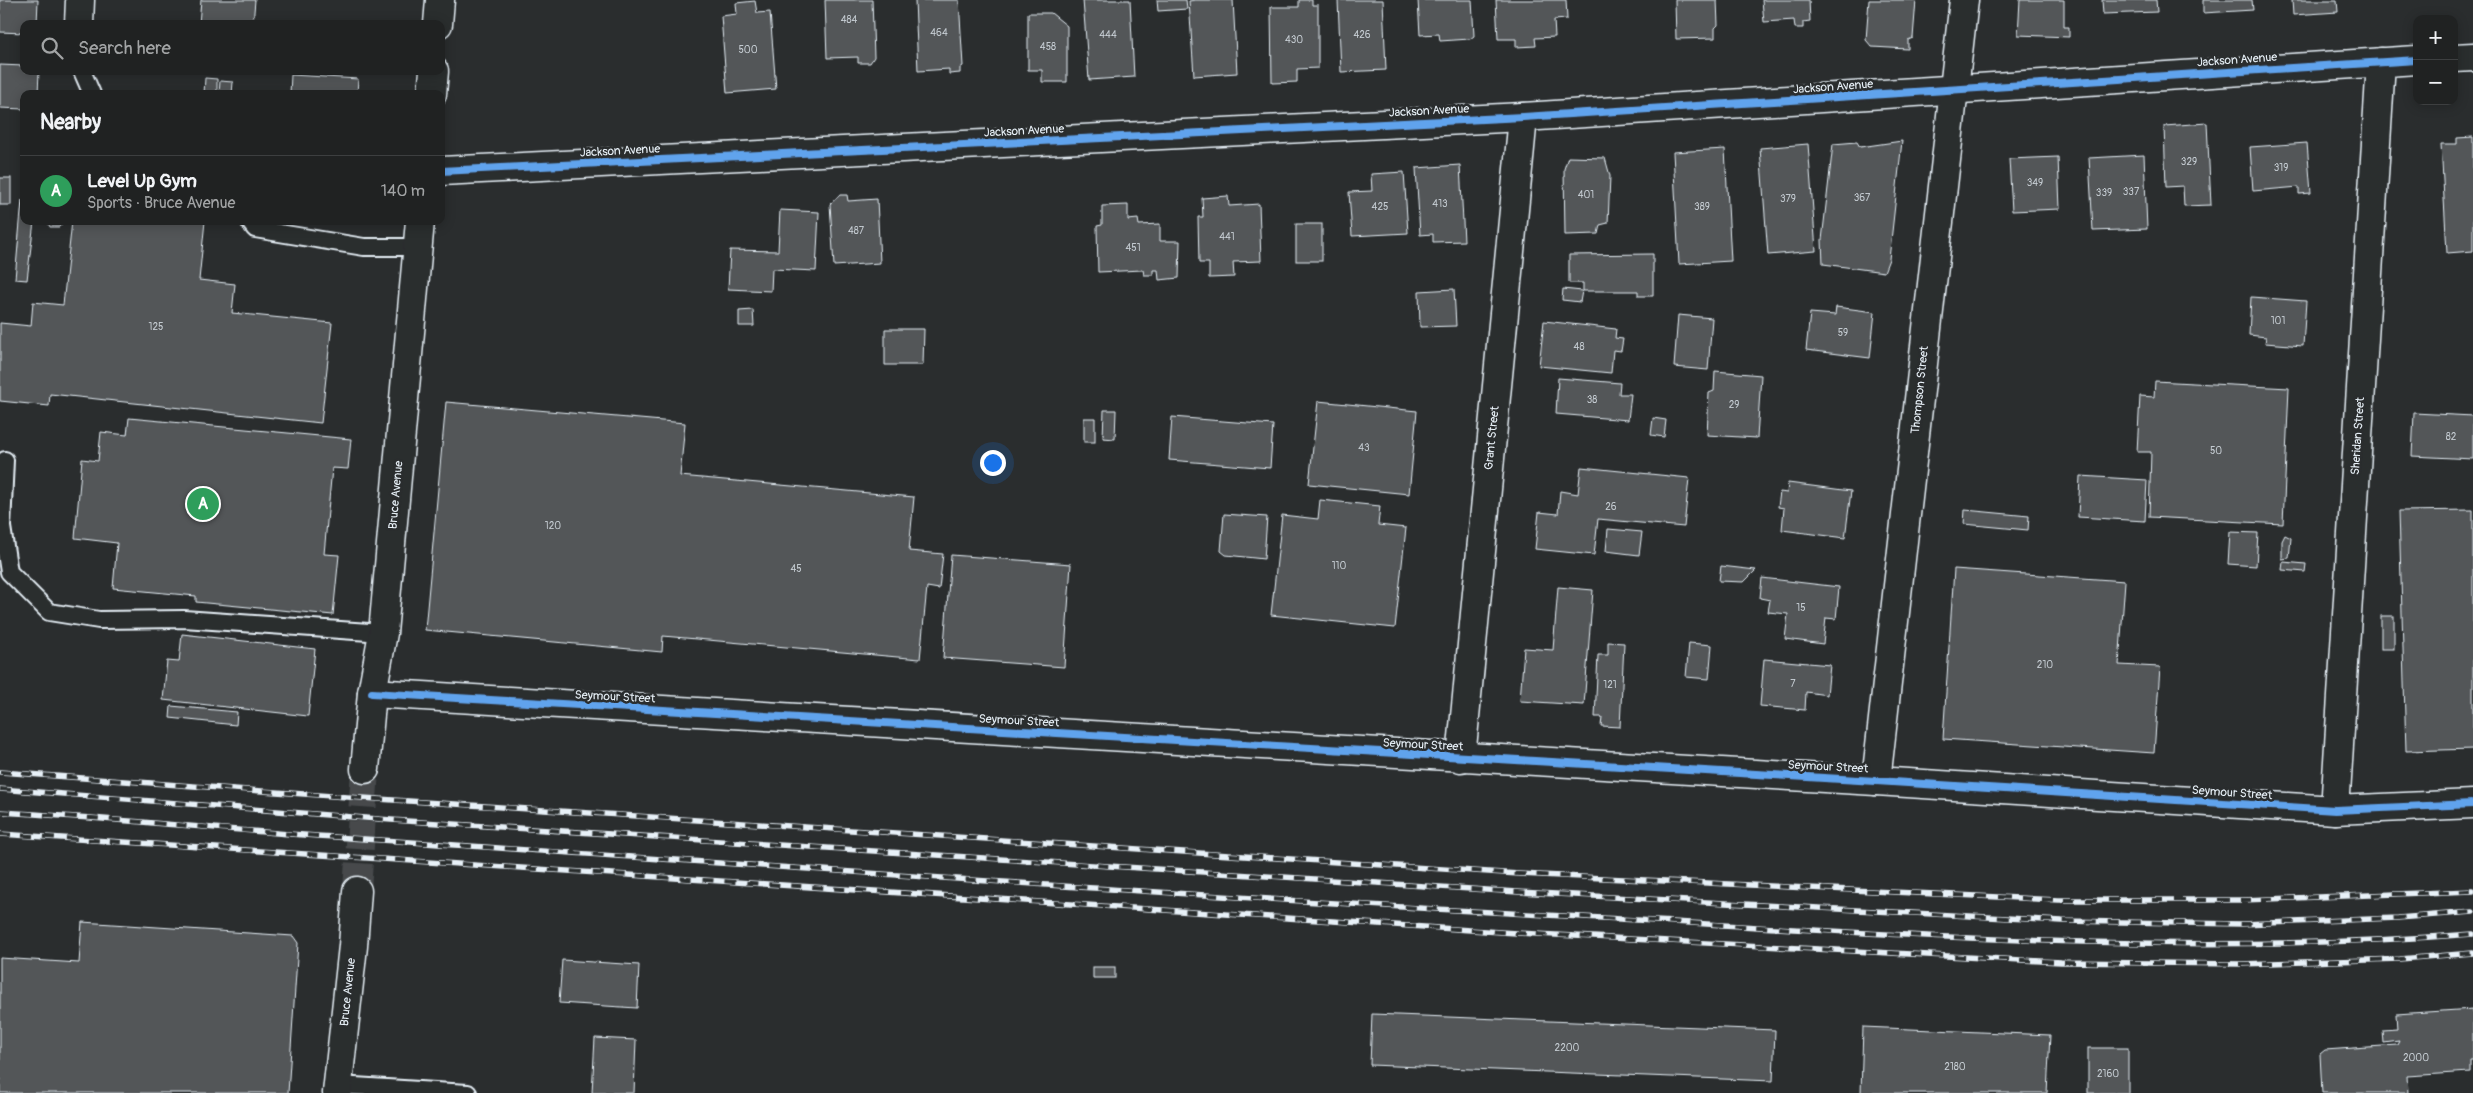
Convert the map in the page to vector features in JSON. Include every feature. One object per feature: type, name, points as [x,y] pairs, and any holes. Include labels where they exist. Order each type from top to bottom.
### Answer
[{"type":"street","points":[[79,20],[80,0]]},
{"type":"street","points":[[438,20],[440,0]]},
{"type":"street","name":"Thompson Street","points":[[1876,781],[1964,0]]},
{"type":"street","points":[[2458,58],[2473,57]]},
{"type":"street","name":"Jackson Avenue","points":[[445,171],[1523,117],[2413,60]]},
{"type":"street","name":"Sheridan Street","points":[[2335,810],[2381,62]]},
{"type":"street","points":[[432,90],[434,75]]},
{"type":"street","name":"Grant Street","points":[[1461,758],[1523,117]]},
{"type":"street","name":"Bruce Avenue","points":[[365,769],[372,693],[384,633],[419,234]]},
{"type":"street","name":"Seymour Street","points":[[372,693],[1876,781],[2335,810],[2473,804]]},
{"type":"street","name":"Bruce Avenue","points":[[337,1089],[353,946],[357,891]]},
{"type":"lane","points":[[84,75],[90,90]]},
{"type":"lane","points":[[252,225],[255,229],[364,247],[419,234]]},
{"type":"lane","points":[[5,460],[2,527],[9,572],[49,612],[99,620],[184,619],[384,633]]},
{"type":"lane","points":[[337,1089],[468,1093]]},
{"type":"building","points":[[0,0],[38,0],[37,20],[20,20],[20,33],[0,32]]},
{"type":"building","points":[[201,0],[255,0],[253,20],[199,20]]},
{"type":"building","points":[[825,0],[872,0],[874,57],[870,63],[858,63],[858,57],[827,58]]},
{"type":"building","points":[[915,0],[959,0],[963,66],[960,68],[960,73],[949,74],[949,69],[918,71]]},
{"type":"building","points":[[1083,0],[1130,0],[1134,77],[1089,80]]},
{"type":"building","points":[[1157,0],[1186,0],[1187,9],[1158,11]]},
{"type":"building","points":[[1233,0],[1237,73],[1194,76],[1189,1]]},
{"type":"building","points":[[1299,0],[1312,0],[1312,5],[1318,5],[1318,68],[1297,69],[1297,82],[1272,83],[1271,7],[1299,7]]},
{"type":"building","points":[[1338,0],[1383,0],[1386,70],[1341,72]]},
{"type":"building","points":[[1418,0],[1472,0],[1474,36],[1470,39],[1440,41],[1439,34],[1420,35]]},
{"type":"building","points":[[1496,0],[1566,0],[1567,19],[1554,20],[1555,37],[1535,38],[1536,46],[1516,47],[1516,39],[1498,39]]},
{"type":"building","points":[[1675,0],[1717,0],[1718,25],[1715,28],[1715,38],[1676,39]]},
{"type":"building","points":[[1762,0],[1809,0],[1810,21],[1803,22],[1803,28],[1795,28],[1794,20],[1764,22]]},
{"type":"building","points":[[1869,0],[1916,0],[1913,38],[1908,40],[1908,49],[1872,47],[1866,40]]},
{"type":"building","points":[[2020,0],[2064,0],[2064,27],[2069,27],[2069,37],[2018,35]]},
{"type":"building","points":[[2102,0],[2156,0],[2157,12],[2103,14]]},
{"type":"building","points":[[2203,0],[2252,0],[2253,10],[2203,13]]},
{"type":"building","points":[[2292,0],[2337,0],[2338,12],[2293,15]]},
{"type":"building","points":[[755,1],[757,13],[770,12],[776,89],[727,93],[721,16],[737,14],[736,3]]},
{"type":"building","points":[[1028,13],[1051,13],[1067,26],[1067,82],[1042,82],[1042,70],[1028,70]]},
{"type":"building","points":[[0,65],[20,66],[20,75],[39,75],[38,90],[20,90],[20,109],[0,108]]},
{"type":"building","points":[[291,75],[358,79],[357,90],[290,90]]},
{"type":"building","points":[[205,78],[217,79],[217,90],[204,90]]},
{"type":"building","points":[[220,81],[233,82],[232,90],[219,90]]},
{"type":"building","points":[[2207,123],[2211,205],[2184,206],[2183,186],[2166,187],[2164,126]]},
{"type":"building","points":[[2473,137],[2473,251],[2447,253],[2441,144],[2457,144],[2457,138]]},
{"type":"building","points":[[1902,141],[1889,259],[1884,272],[1823,264],[1822,240],[1833,144],[1857,142],[1860,147]]},
{"type":"building","points":[[2307,143],[2311,193],[2299,194],[2299,187],[2253,191],[2250,147]]},
{"type":"building","points":[[1808,144],[1816,251],[1768,255],[1760,148]]},
{"type":"building","points":[[1725,149],[1731,261],[1679,264],[1673,152]]},
{"type":"building","points":[[2144,155],[2147,229],[2093,231],[2089,158]]},
{"type":"building","points":[[1568,157],[1605,158],[1610,176],[1608,223],[1600,225],[1598,234],[1565,235],[1564,169]]},
{"type":"building","points":[[2058,157],[2060,209],[2012,211],[2009,159]]},
{"type":"building","points":[[1460,165],[1464,241],[1433,242],[1433,234],[1420,235],[1416,168]]},
{"type":"building","points":[[1404,172],[1408,233],[1352,236],[1349,192],[1372,191],[1371,174]]},
{"type":"building","points":[[0,178],[11,178],[11,205],[0,205]]},
{"type":"building","points":[[840,195],[847,195],[848,201],[877,199],[880,263],[834,266],[830,204]]},
{"type":"building","points":[[1228,196],[1229,206],[1259,204],[1261,261],[1233,262],[1234,277],[1209,278],[1209,263],[1199,263],[1198,217],[1203,217],[1202,198]]},
{"type":"building","points":[[1128,205],[1128,220],[1138,219],[1139,225],[1160,224],[1160,241],[1180,241],[1179,278],[1159,280],[1158,270],[1153,270],[1153,275],[1144,275],[1143,270],[1098,272],[1097,226],[1102,225],[1102,206]]},
{"type":"building","points":[[780,210],[819,212],[816,271],[772,269],[771,291],[728,289],[730,250],[778,251]]},
{"type":"building","points":[[20,223],[20,225],[34,225],[27,280],[15,279]]},
{"type":"building","points":[[1296,224],[1322,224],[1322,261],[1296,261]]},
{"type":"building","points":[[49,225],[61,225],[59,227],[50,227]]},
{"type":"building","points":[[72,225],[205,225],[199,280],[235,284],[232,313],[332,323],[321,423],[50,394],[49,406],[0,401],[0,323],[31,326],[33,302],[63,305]]},
{"type":"building","points":[[1653,254],[1653,296],[1638,296],[1638,291],[1583,291],[1583,283],[1569,283],[1569,255]]},
{"type":"building","points":[[1454,289],[1456,326],[1420,327],[1419,291]]},
{"type":"building","points":[[1563,289],[1582,291],[1580,302],[1562,300]]},
{"type":"building","points":[[2251,297],[2306,301],[2303,346],[2265,343],[2266,337],[2249,335]]},
{"type":"building","points":[[1836,307],[1875,312],[1870,358],[1806,350],[1810,313],[1835,315]]},
{"type":"building","points":[[753,310],[754,326],[739,326],[739,311]]},
{"type":"building","points":[[1678,315],[1712,318],[1708,370],[1674,367]]},
{"type":"building","points":[[1544,321],[1616,329],[1615,338],[1623,339],[1621,351],[1613,350],[1611,373],[1539,366]]},
{"type":"building","points":[[885,329],[924,329],[923,365],[885,365]]},
{"type":"building","points":[[1715,371],[1761,375],[1757,438],[1707,435],[1709,393],[1714,391]]},
{"type":"building","points":[[1558,378],[1620,383],[1619,394],[1631,394],[1628,420],[1556,414]]},
{"type":"building","points":[[2155,381],[2289,388],[2283,524],[2149,517],[2151,452],[2137,452],[2140,396],[2154,397]]},
{"type":"building","points":[[1318,401],[1417,411],[1409,494],[1309,484]]},
{"type":"building","points":[[446,402],[685,423],[680,476],[914,497],[909,551],[943,554],[939,589],[927,587],[920,659],[663,636],[662,652],[425,630]]},
{"type":"building","points":[[1104,410],[1116,410],[1115,439],[1103,438]]},
{"type":"building","points":[[2414,413],[2473,416],[2473,459],[2412,456]]},
{"type":"building","points":[[1172,417],[1273,425],[1270,468],[1169,460]]},
{"type":"building","points":[[129,418],[351,439],[348,469],[332,468],[324,554],[339,555],[333,615],[196,602],[196,596],[113,588],[117,543],[75,538],[82,459],[98,461],[101,432],[127,435]]},
{"type":"building","points":[[1084,418],[1095,418],[1095,442],[1084,442]]},
{"type":"building","points":[[1653,418],[1666,420],[1664,437],[1651,435]]},
{"type":"building","points":[[1581,467],[1689,478],[1684,527],[1598,519],[1594,555],[1535,549],[1539,512],[1558,514],[1560,491],[1578,494]]},
{"type":"building","points":[[2080,476],[2147,480],[2145,521],[2078,517]]},
{"type":"building","points":[[1788,483],[1851,491],[1845,538],[1782,530],[1784,508],[1778,507],[1780,492],[1787,493]]},
{"type":"building","points":[[1320,500],[1380,506],[1378,525],[1406,528],[1395,628],[1271,615],[1282,515],[1318,519]]},
{"type":"building","points":[[1965,510],[2029,516],[2028,530],[1964,524]]},
{"type":"building","points":[[2473,510],[2473,749],[2406,751],[2399,511]]},
{"type":"building","points":[[1224,514],[1267,517],[1264,559],[1226,555],[1221,551]]},
{"type":"building","points":[[1608,529],[1642,532],[1639,555],[1606,551]]},
{"type":"building","points":[[2230,532],[2258,533],[2256,566],[2228,564]]},
{"type":"building","points":[[2285,535],[2291,538],[2289,558],[2282,559],[2282,541]]},
{"type":"building","points":[[951,555],[1071,564],[1064,667],[943,658]]},
{"type":"building","points":[[2283,562],[2306,564],[2305,572],[2282,570]]},
{"type":"building","points":[[1721,566],[1756,570],[1744,582],[1719,581]]},
{"type":"building","points":[[1954,569],[2125,581],[2119,665],[2160,667],[2154,753],[1943,739]]},
{"type":"building","points":[[1762,578],[1839,587],[1836,619],[1826,618],[1823,644],[1785,639],[1788,614],[1768,612],[1770,600],[1760,598]]},
{"type":"building","points":[[1558,587],[1593,590],[1584,705],[1520,701],[1524,648],[1553,650]]},
{"type":"building","points":[[2381,616],[2394,616],[2394,649],[2381,649]]},
{"type":"building","points":[[182,634],[315,649],[308,716],[163,700],[167,661],[179,662]]},
{"type":"building","points":[[1608,642],[1624,643],[1620,727],[1601,726],[1602,717],[1595,717],[1598,655],[1608,655]]},
{"type":"building","points":[[1689,643],[1712,645],[1709,679],[1686,677]]},
{"type":"building","points":[[1764,659],[1830,665],[1827,695],[1806,692],[1805,710],[1760,706]]},
{"type":"building","points":[[171,706],[237,712],[236,725],[170,718]]},
{"type":"building","points":[[82,922],[293,936],[298,943],[288,1093],[0,1093],[0,958],[79,963]]},
{"type":"building","points":[[562,960],[639,965],[637,1008],[559,1003]]},
{"type":"building","points":[[1093,967],[1115,967],[1115,978],[1093,978]]},
{"type":"building","points":[[2473,1009],[2473,1060],[2470,1060],[2470,1072],[2407,1076],[2408,1093],[2322,1093],[2320,1054],[2325,1050],[2397,1045],[2399,1041],[2384,1043],[2383,1030],[2397,1029],[2396,1014]]},
{"type":"building","points":[[1372,1014],[1775,1030],[1773,1081],[1370,1065]]},
{"type":"building","points":[[1863,1027],[2050,1035],[2047,1093],[1861,1093]]},
{"type":"building","points":[[595,1038],[636,1040],[634,1093],[592,1093]]},
{"type":"building","points":[[2088,1048],[2128,1048],[2128,1093],[2088,1093]]},
{"type":"tunnel","points":[[357,891],[365,769]]},
{"type":"railway","points":[[0,772],[332,796],[1519,874],[2059,900],[2242,900],[2473,891]]},
{"type":"railway","points":[[0,789],[391,820],[952,856],[1518,892],[2062,921],[2241,924],[2398,918],[2473,912]]},
{"type":"railway","points":[[0,812],[293,834],[1127,890],[1929,936],[2038,941],[2255,943],[2364,941],[2473,934]]},
{"type":"railway","points":[[0,834],[1516,933],[2061,962],[2241,964],[2400,959],[2473,953]]},
{"type":"cycle path","points":[[445,171],[1523,117],[2413,60]]},
{"type":"cycle path","points":[[372,693],[1876,781],[2335,810],[2473,804]]},
{"type":"place","name":"Level Up Gym","points":[[203,504]]}]
